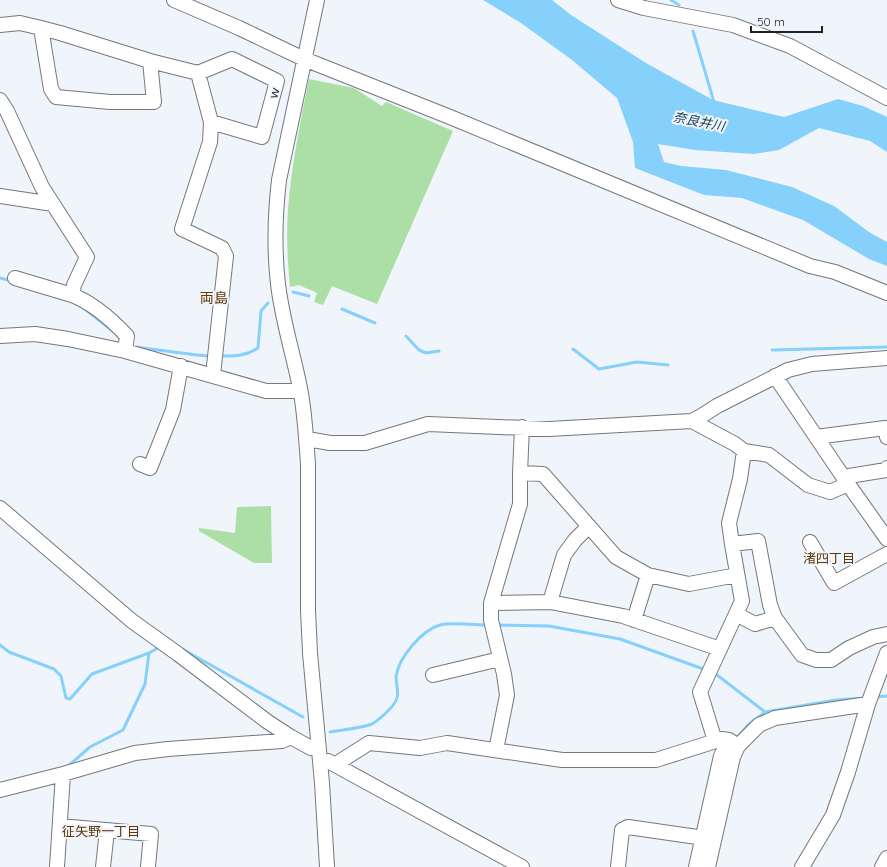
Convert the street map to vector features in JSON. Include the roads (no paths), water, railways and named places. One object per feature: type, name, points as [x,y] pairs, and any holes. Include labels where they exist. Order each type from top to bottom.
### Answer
[{"type":"street","points":[[174,0],[304,56],[810,266],[835,272],[887,293]]},
{"type":"street","points":[[317,0],[279,180],[275,230],[278,283],[282,309],[300,389],[308,464],[308,610],[310,653],[320,755],[326,867]]},
{"type":"street","points":[[618,0],[644,8],[733,25],[790,46],[887,98]]},
{"type":"street","points":[[0,25],[20,23],[41,28],[150,61],[198,73],[211,122],[210,142],[182,229],[222,248],[226,256],[213,375]]},
{"type":"street","points":[[41,28],[51,89],[56,97],[110,102],[154,102],[150,61]]},
{"type":"street","name":"ｗ","points":[[198,73],[232,59],[277,81],[262,137],[211,122]]},
{"type":"street","points":[[0,100],[7,111],[42,187],[87,257],[74,285],[72,295]]},
{"type":"street","points":[[0,196],[53,204]]},
{"type":"street","points":[[15,278],[84,300],[119,327],[127,336],[126,351]]},
{"type":"street","points":[[0,336],[35,334],[68,339],[126,351],[266,391],[294,391],[300,389]]},
{"type":"street","points":[[306,440],[330,443],[365,443],[428,424],[550,428],[692,421],[703,416],[717,406],[788,370],[812,364],[869,358],[887,358]]},
{"type":"street","points":[[140,464],[150,468],[173,410],[181,366]]},
{"type":"street","points":[[775,376],[845,481],[887,539]]},
{"type":"street","points":[[692,421],[744,451],[769,455],[808,486],[830,492],[845,481],[886,470],[887,468]]},
{"type":"street","points":[[496,750],[507,695],[504,674],[491,620],[491,603],[520,504],[522,427]]},
{"type":"street","points":[[816,437],[885,428],[887,437]]},
{"type":"street","points":[[696,867],[708,839],[733,757],[730,742],[700,692],[742,601],[729,524],[740,479],[744,451]]},
{"type":"street","points":[[520,474],[543,474],[616,557],[648,575],[689,584],[737,575]]},
{"type":"street","points":[[0,508],[132,621],[268,722],[311,748],[328,761],[336,764],[463,836],[522,867]]},
{"type":"street","points":[[550,602],[564,555],[575,540],[589,526]]},
{"type":"street","points":[[732,544],[758,541],[770,605],[775,618],[802,656],[816,660],[831,660],[849,648],[872,636],[887,634]]},
{"type":"street","points":[[810,542],[834,583],[887,554]]},
{"type":"street","points":[[634,620],[648,575]]},
{"type":"street","points":[[491,603],[550,602],[623,616],[720,649]]},
{"type":"street","points":[[736,614],[755,624],[775,618]]},
{"type":"street","points":[[804,867],[833,815],[848,772],[868,704],[887,653]]},
{"type":"street","points":[[433,675],[500,659]]},
{"type":"street","points":[[336,764],[369,743],[420,748],[447,743],[562,760],[656,760],[730,742],[759,725],[775,718],[868,704]]},
{"type":"street","points":[[0,790],[63,774],[135,753],[168,749],[282,741],[291,737]]},
{"type":"street","points":[[57,867],[63,774]]},
{"type":"street","points":[[60,826],[151,834],[148,867]]},
{"type":"street","points":[[618,867],[622,830],[628,827],[708,839]]},
{"type":"street","points":[[103,867],[107,830]]},
{"type":"street","points":[[708,839],[708,867]]},
{"type":"street","points":[[882,867],[887,858]]},
{"type":"water","name":"奈良井川","points":[[483,0],[552,0],[571,15],[646,63],[713,100],[784,117],[838,99],[863,106],[887,117],[887,152],[870,141],[819,128],[779,150],[754,154],[695,150],[658,144],[664,162],[681,166],[726,170],[792,187],[834,206],[869,232],[887,242],[887,266],[869,259],[803,220],[742,198],[704,195],[635,168],[633,142],[617,98],[572,60],[521,23]]},
{"type":"waterway","points":[[671,0],[679,5]]},
{"type":"waterway","points":[[693,31],[714,102]]},
{"type":"waterway","points":[[0,278],[12,281]]},
{"type":"waterway","points":[[293,292],[309,296]]},
{"type":"waterway","points":[[218,356],[234,356],[253,351],[258,348],[261,311],[268,303]]},
{"type":"waterway","points":[[81,306],[114,332]]},
{"type":"waterway","points":[[342,309],[375,323]]},
{"type":"waterway","points":[[406,336],[419,350],[426,353],[439,351]]},
{"type":"waterway","points":[[135,347],[210,356]]},
{"type":"waterway","points":[[772,350],[887,347]]},
{"type":"waterway","points":[[573,349],[599,369],[637,362],[668,365]]},
{"type":"waterway","points":[[330,732],[372,724],[390,709],[398,696],[396,677],[401,662],[412,646],[433,628],[444,624],[489,625]]},
{"type":"waterway","points":[[496,625],[549,626],[620,639],[706,670]]},
{"type":"waterway","points":[[0,645],[9,652],[54,669],[61,676],[66,698],[70,699],[92,674],[149,653],[158,648]]},
{"type":"waterway","points":[[184,650],[303,717]]},
{"type":"waterway","points":[[67,767],[90,747],[123,730],[145,684],[149,653]]},
{"type":"waterway","points":[[713,673],[765,712]]},
{"type":"waterway","points":[[875,697],[887,696]]},
{"type":"waterway","points":[[738,737],[748,725],[765,712],[836,700],[865,698]]},
{"type":"district","name":"両島","points":[[214,298]]},
{"type":"district","name":"渚四丁目","points":[[829,558]]},
{"type":"district","name":"征矢野一丁目","points":[[101,831]]}]
